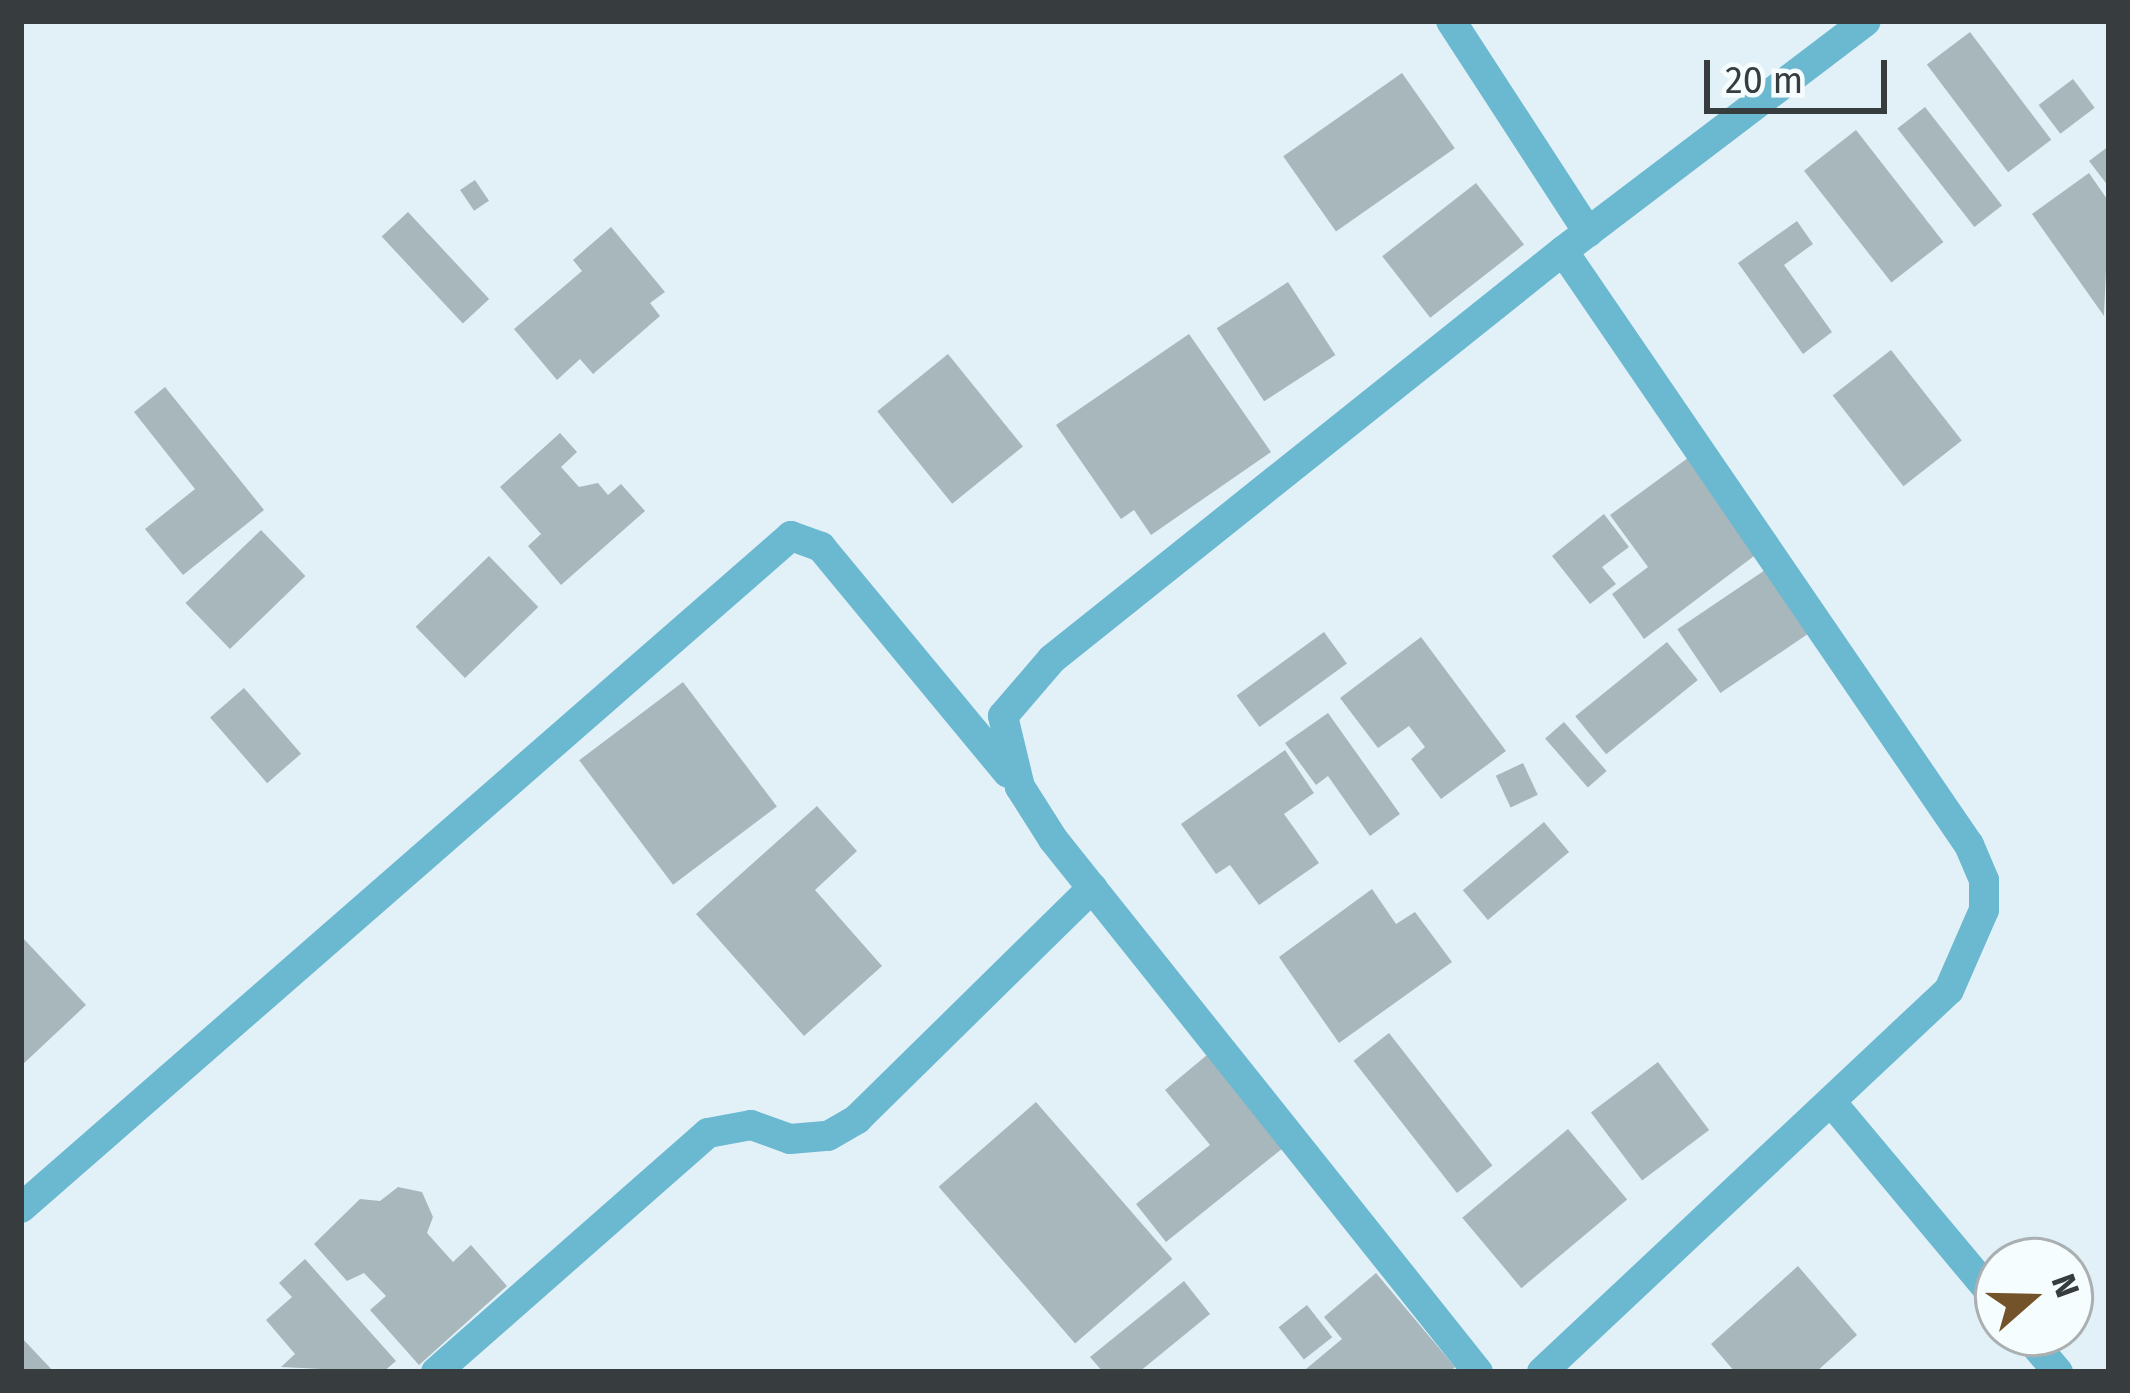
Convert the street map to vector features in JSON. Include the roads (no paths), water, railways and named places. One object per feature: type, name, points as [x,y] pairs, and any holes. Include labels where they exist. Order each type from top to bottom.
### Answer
[{"type":"street","points":[[1451,21],[1588,232]]},
{"type":"street","points":[[1020,787],[1003,716],[1022,687],[1563,251],[1866,21]]},
{"type":"street","points":[[1542,1372],[1833,1104],[1948,990],[1978,936],[1984,880],[1969,845],[1563,251]]},
{"type":"street","points":[[21,1208],[791,536],[821,547],[1020,787],[1092,888],[1478,1372]]},
{"type":"street","points":[[436,1372],[708,1133],[752,1125],[790,1139],[828,1136],[856,1119],[1092,888]]},
{"type":"street","points":[[1833,1104],[1974,1272]]}]
